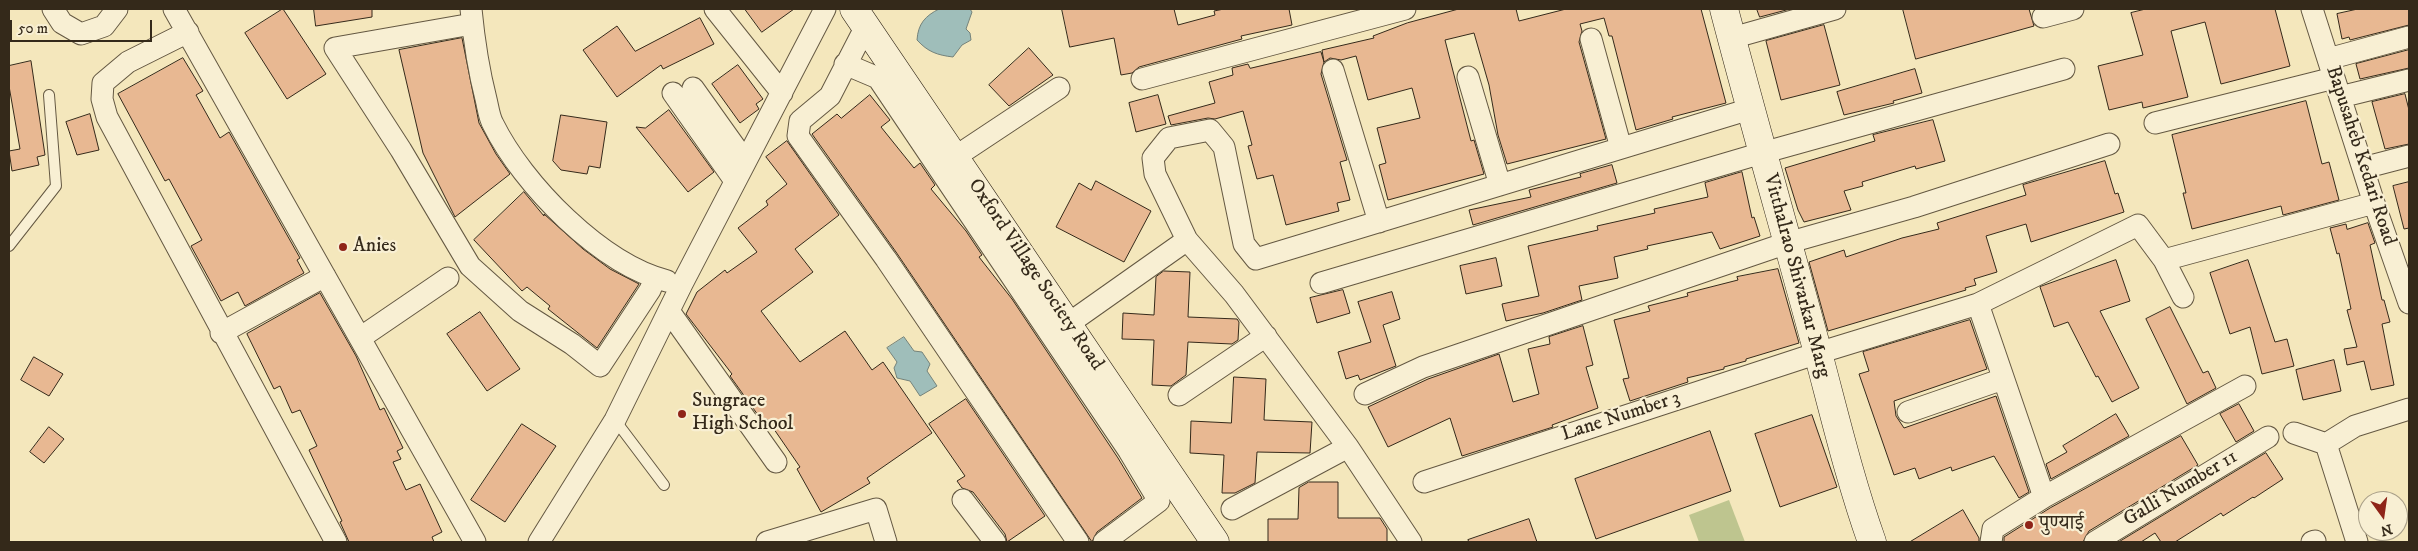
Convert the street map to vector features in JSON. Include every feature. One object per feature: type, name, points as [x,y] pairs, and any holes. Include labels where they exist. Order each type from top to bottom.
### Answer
[{"type":"street","points":[[52,9],[62,22],[81,34],[104,26],[117,9]]},
{"type":"street","points":[[174,9],[475,542]]},
{"type":"street","points":[[715,9],[782,93]]},
{"type":"street","points":[[539,542],[615,420],[668,311],[824,9]]},
{"type":"street","points":[[1142,79],[1404,9]]},
{"type":"street","name":"Vitthalrao Shivarkar Marg","points":[[1724,9],[1818,353],[1843,455],[1872,542]]},
{"type":"street","points":[[1732,38],[1835,9]]},
{"type":"street","points":[[2044,17],[2073,9]]},
{"type":"street","name":"Bapusaheb Kedari Road","points":[[2312,9],[2374,203],[2409,303]]},
{"type":"street","points":[[655,278],[650,290],[600,366],[572,344],[520,311],[470,266],[401,150],[335,48],[471,16],[475,56],[492,123],[523,174],[558,211],[590,239],[647,276],[682,284]]},
{"type":"street","points":[[860,18],[847,60],[830,96],[800,121],[798,136],[886,259],[1078,542]]},
{"type":"street","name":"Oxford Village Society Road","points":[[860,18],[1068,324],[1169,494],[1215,542]]},
{"type":"street","points":[[188,32],[128,62],[103,83],[102,99],[107,118],[221,333],[336,542]]},
{"type":"street","points":[[2155,123],[2334,78],[2409,37]]},
{"type":"street","points":[[1592,39],[1621,148]]},
{"type":"street","points":[[847,60],[878,78],[1129,451],[1169,494],[1104,542]]},
{"type":"street","points":[[1321,283],[1762,153],[2064,69]]},
{"type":"street","points":[[1333,70],[1379,222]]},
{"type":"street","points":[[1468,77],[1500,185]]},
{"type":"street","points":[[2334,78],[2409,80]]},
{"type":"street","points":[[955,157],[1059,88]]},
{"type":"street","points":[[735,181],[683,91],[746,161]]},
{"type":"street","points":[[1411,542],[1348,447],[1266,336],[1234,294],[1187,240],[1155,174],[1153,158],[1169,138],[1210,130],[1224,147],[1244,244],[1256,259],[1750,109]]},
{"type":"street","points":[[1365,394],[1423,367],[1787,243],[1914,206],[2109,144]]},
{"type":"street","points":[[2363,168],[2409,156]]},
{"type":"street","points":[[2183,298],[2164,260],[2374,203]]},
{"type":"street","name":"Lane Number 3","points":[[1424,482],[1818,353],[1978,304],[2138,225],[2164,260]]},
{"type":"street","points":[[1068,324],[1187,240]]},
{"type":"street","points":[[221,333],[325,276]]},
{"type":"street","points":[[360,338],[448,278]]},
{"type":"street","points":[[1978,304],[2044,497]]},
{"type":"street","points":[[668,311],[776,462]]},
{"type":"street","points":[[1179,395],[1266,336]]},
{"type":"street","points":[[1908,412],[2003,379]]},
{"type":"street","points":[[1991,542],[1992,529],[2044,497],[2245,386]]},
{"type":"street","points":[[2326,444],[2355,426],[2409,409]]},
{"type":"street","points":[[2294,433],[2326,444]]},
{"type":"street","name":"Galli Number 11","points":[[2095,542],[2268,437]]},
{"type":"street","points":[[2326,444],[2357,542]]},
{"type":"street","points":[[1232,509],[1348,447]]},
{"type":"street","points":[[963,500],[995,542]]},
{"type":"street","points":[[767,542],[876,509],[886,542]]},
{"type":"lane","points":[[9,246],[56,186],[49,95]]},
{"type":"lane","points":[[615,420],[664,485]]},
{"type":"green space","points":[[1729,500],[1745,542],[1699,542],[1689,515]]},
{"type":"water","points":[[939,9],[970,9],[972,12],[966,29],[970,33],[971,40],[962,45],[953,57],[933,52],[917,40],[923,21]]},
{"type":"water","points":[[904,337],[914,351],[922,352],[930,364],[927,371],[937,386],[920,396],[910,381],[897,378],[894,368],[897,362],[887,348]]},
{"type":"building","points":[[283,9],[326,74],[287,99],[245,33]]},
{"type":"building","points":[[314,9],[372,9],[372,17],[316,26]]},
{"type":"building","points":[[745,9],[794,9],[762,32]]},
{"type":"building","points":[[1062,9],[1174,9],[1178,25],[1215,15],[1214,11],[1224,9],[1289,9],[1292,25],[1241,36],[1242,39],[1139,67],[1132,73],[1121,75],[1114,38],[1070,47]]},
{"type":"building","points":[[1459,9],[1516,9],[1519,21],[1566,9],[1701,9],[1726,103],[1672,117],[1673,119],[1636,130],[1612,36],[1609,36],[1604,18],[1580,24],[1582,31],[1579,42],[1606,139],[1507,164],[1498,135],[1489,85],[1474,33],[1445,40],[1471,141],[1474,140],[1484,174],[1388,200],[1379,165],[1386,163],[1377,128],[1420,118],[1412,88],[1368,100],[1356,56],[1341,60],[1330,58],[1324,62],[1322,50],[1374,38],[1373,36],[1407,23]]},
{"type":"building","points":[[1757,9],[1790,9],[1760,17]]},
{"type":"building","points":[[1903,9],[2029,9],[2034,26],[1916,59]]},
{"type":"building","points":[[2146,9],[2275,9],[2290,66],[2221,84],[2205,22],[2171,31],[2188,97],[2143,108],[2142,102],[2109,110],[2098,66],[2143,55],[2131,13]]},
{"type":"building","points":[[2358,9],[2409,9],[2409,25],[2350,40],[2349,37],[2342,39],[2337,14]]},
{"type":"building","points":[[700,18],[714,44],[663,69],[661,65],[617,97],[583,50],[617,26],[635,51]]},
{"type":"building","points":[[1824,25],[1840,85],[1781,100],[1766,41]]},
{"type":"building","points":[[462,38],[479,123],[496,154],[510,174],[455,217],[423,153],[399,50]]},
{"type":"building","points":[[1029,48],[1053,75],[1009,106],[989,85]]},
{"type":"building","points":[[2409,50],[2409,68],[2360,79],[2356,64]]},
{"type":"building","points":[[1321,52],[1324,62],[1321,74],[1347,160],[1340,162],[1350,200],[1337,203],[1339,211],[1286,225],[1273,175],[1257,179],[1248,146],[1252,145],[1243,111],[1215,119],[1208,118],[1171,125],[1168,116],[1215,103],[1209,82],[1233,75],[1232,68],[1248,64],[1250,68]]},
{"type":"building","points":[[183,58],[203,91],[196,95],[220,138],[229,132],[300,258],[297,260],[304,273],[245,306],[238,292],[221,301],[191,246],[202,240],[169,179],[165,181],[118,94]]},
{"type":"building","points":[[31,61],[45,155],[37,157],[39,165],[12,171],[9,151],[20,149],[9,86],[9,66]]},
{"type":"building","points":[[738,65],[763,99],[756,104],[759,109],[740,123],[712,84]]},
{"type":"building","points":[[1915,69],[1922,93],[1893,101],[1894,103],[1844,115],[1837,92]]},
{"type":"building","points":[[2405,94],[2409,110],[2409,144],[2385,149],[2372,102]]},
{"type":"building","points":[[870,95],[890,120],[881,127],[914,168],[920,163],[935,185],[931,189],[966,231],[982,255],[979,257],[1012,299],[1118,458],[1142,498],[1097,532],[1092,542],[896,252],[812,134],[837,114],[841,118]]},
{"type":"building","points":[[1158,95],[1166,124],[1136,132],[1129,103]]},
{"type":"building","points":[[2306,101],[2322,164],[2329,162],[2339,200],[2283,215],[2281,206],[2192,229],[2183,193],[2186,193],[2172,135]]},
{"type":"building","points":[[669,110],[714,172],[688,192],[636,127],[645,128]]},
{"type":"building","points":[[90,114],[99,150],[77,155],[66,122]]},
{"type":"building","points":[[561,115],[607,122],[600,168],[589,166],[587,174],[561,170],[553,161]]},
{"type":"building","points":[[1933,120],[1945,161],[1916,169],[1915,166],[1862,182],[1863,186],[1844,191],[1851,210],[1804,222],[1798,210],[1785,168],[1875,141],[1873,135]]},
{"type":"building","points":[[787,141],[839,215],[795,249],[813,272],[761,311],[800,362],[845,331],[872,370],[883,362],[932,433],[867,478],[870,483],[821,512],[797,469],[800,467],[767,419],[763,422],[730,376],[732,374],[686,314],[697,292],[725,270],[727,273],[757,252],[738,228],[768,205],[766,201],[787,184],[766,157]]},
{"type":"building","points":[[2105,161],[2115,194],[2118,193],[2124,212],[2031,242],[2026,224],[1986,236],[1997,272],[1974,279],[1976,285],[1965,288],[1966,290],[1828,331],[1809,262],[1844,250],[1846,257],[1902,238],[1939,229],[1937,223],[2026,195],[2023,185]]},
{"type":"building","points":[[1612,165],[1617,183],[1473,225],[1469,210],[1531,197],[1529,190],[1581,177],[1580,174]]},
{"type":"building","points":[[1742,172],[1752,218],[1754,217],[1760,236],[1720,249],[1712,232],[1647,246],[1648,249],[1614,257],[1618,278],[1579,286],[1582,300],[1543,313],[1506,321],[1502,304],[1539,296],[1528,246],[1598,230],[1597,226],[1655,213],[1654,209],[1708,197],[1705,183]]},
{"type":"building","points":[[1096,181],[1151,211],[1124,262],[1056,227],[1079,183],[1091,190]]},
{"type":"building","points":[[2409,182],[2409,228],[2404,229],[2393,186]]},
{"type":"building","points":[[524,192],[544,216],[544,214],[583,249],[610,269],[639,284],[597,348],[548,309],[550,306],[527,287],[522,291],[474,240]]},
{"type":"building","points":[[2368,223],[2375,243],[2370,245],[2382,300],[2384,300],[2390,322],[2382,324],[2394,385],[2371,390],[2364,361],[2347,365],[2344,349],[2357,347],[2347,310],[2351,309],[2339,253],[2337,254],[2330,228],[2346,224],[2347,229]]},
{"type":"building","points":[[1496,258],[1502,286],[1466,294],[1460,266]]},
{"type":"building","points":[[2116,260],[2130,301],[2100,311],[2139,388],[2112,402],[2098,376],[2096,377],[2068,322],[2054,327],[2040,287]]},
{"type":"building","points":[[2248,260],[2275,342],[2287,339],[2294,366],[2262,374],[2250,327],[2230,334],[2210,273]]},
{"type":"building","points":[[1778,269],[1799,343],[1746,359],[1746,361],[1724,367],[1724,369],[1687,378],[1688,382],[1630,401],[1623,379],[1629,378],[1614,320],[1650,311],[1648,306],[1688,296],[1687,293],[1738,280],[1737,277]]},
{"type":"building","points":[[1164,271],[1190,272],[1188,317],[1237,319],[1239,322],[1238,340],[1232,344],[1188,342],[1186,375],[1171,386],[1152,385],[1154,340],[1122,339],[1123,313],[1154,315],[1156,277]]},
{"type":"building","points":[[1343,290],[1350,313],[1317,323],[1310,298]]},
{"type":"building","points":[[1392,292],[1400,319],[1383,325],[1396,366],[1360,380],[1358,375],[1346,379],[1338,352],[1371,342],[1358,302]]},
{"type":"building","points":[[320,293],[356,356],[380,410],[384,408],[403,448],[397,451],[401,459],[393,462],[406,490],[420,484],[442,532],[432,537],[434,542],[349,542],[340,522],[342,521],[309,450],[317,446],[300,410],[292,413],[280,386],[274,389],[247,334]]},
{"type":"building","points":[[2170,307],[2203,373],[2208,371],[2216,388],[2187,404],[2146,319]]},
{"type":"building","points":[[480,312],[520,369],[487,391],[447,334]]},
{"type":"building","points":[[1970,320],[1987,369],[1894,401],[1896,416],[1904,428],[1996,396],[2029,492],[2019,498],[1994,456],[1952,471],[1951,467],[1919,479],[1915,468],[1894,475],[1859,374],[1869,371],[1863,352]]},
{"type":"building","points":[[1583,326],[1593,365],[1586,367],[1598,408],[1552,425],[1553,427],[1462,456],[1450,418],[1388,447],[1368,407],[1428,379],[1499,354],[1513,402],[1539,394],[1528,349],[1550,344],[1549,337]]},
{"type":"building","points":[[34,357],[63,374],[49,396],[21,380]]},
{"type":"building","points":[[2334,360],[2341,391],[2303,400],[2296,370]]},
{"type":"building","points":[[1234,377],[1266,379],[1264,420],[1312,422],[1310,453],[1257,452],[1255,483],[1235,493],[1222,493],[1224,455],[1190,453],[1191,421],[1231,423]]},
{"type":"building","points":[[966,399],[1045,516],[1007,542],[1005,534],[973,492],[962,488],[957,481],[965,476],[929,424]]},
{"type":"building","points":[[2239,404],[2254,431],[2236,442],[2220,414]]},
{"type":"building","points":[[2116,414],[2129,436],[2051,479],[2046,464],[2067,452],[2063,446]]},
{"type":"building","points":[[1812,415],[1837,487],[1780,507],[1755,434]]},
{"type":"building","points":[[522,424],[556,446],[505,522],[471,500]]},
{"type":"building","points":[[49,427],[64,439],[44,463],[30,452]]},
{"type":"building","points":[[1710,431],[1731,491],[1596,539],[1575,479]]},
{"type":"building","points":[[2181,436],[2198,465],[2089,531],[2083,542],[2004,542],[2004,537],[2050,508]]},
{"type":"building","points":[[2266,453],[2283,479],[2254,498],[2223,516],[2221,513],[2175,542],[2161,542],[2155,533],[2141,542],[2119,542]]},
{"type":"building","points":[[1309,482],[1338,482],[1338,518],[1380,518],[1387,529],[1387,542],[1268,542],[1268,519],[1298,519],[1299,488]]},
{"type":"building","points":[[1963,510],[1979,538],[1979,542],[1910,542]]},
{"type":"building","points":[[1529,519],[1537,542],[1469,542],[1468,540]]},
{"type":"place","name":"Anies","points":[[343,247]]},
{"type":"place","name":"Sungrace High School","points":[[682,414]]},
{"type":"place","name":"पुण्याई","points":[[2029,525]]}]
